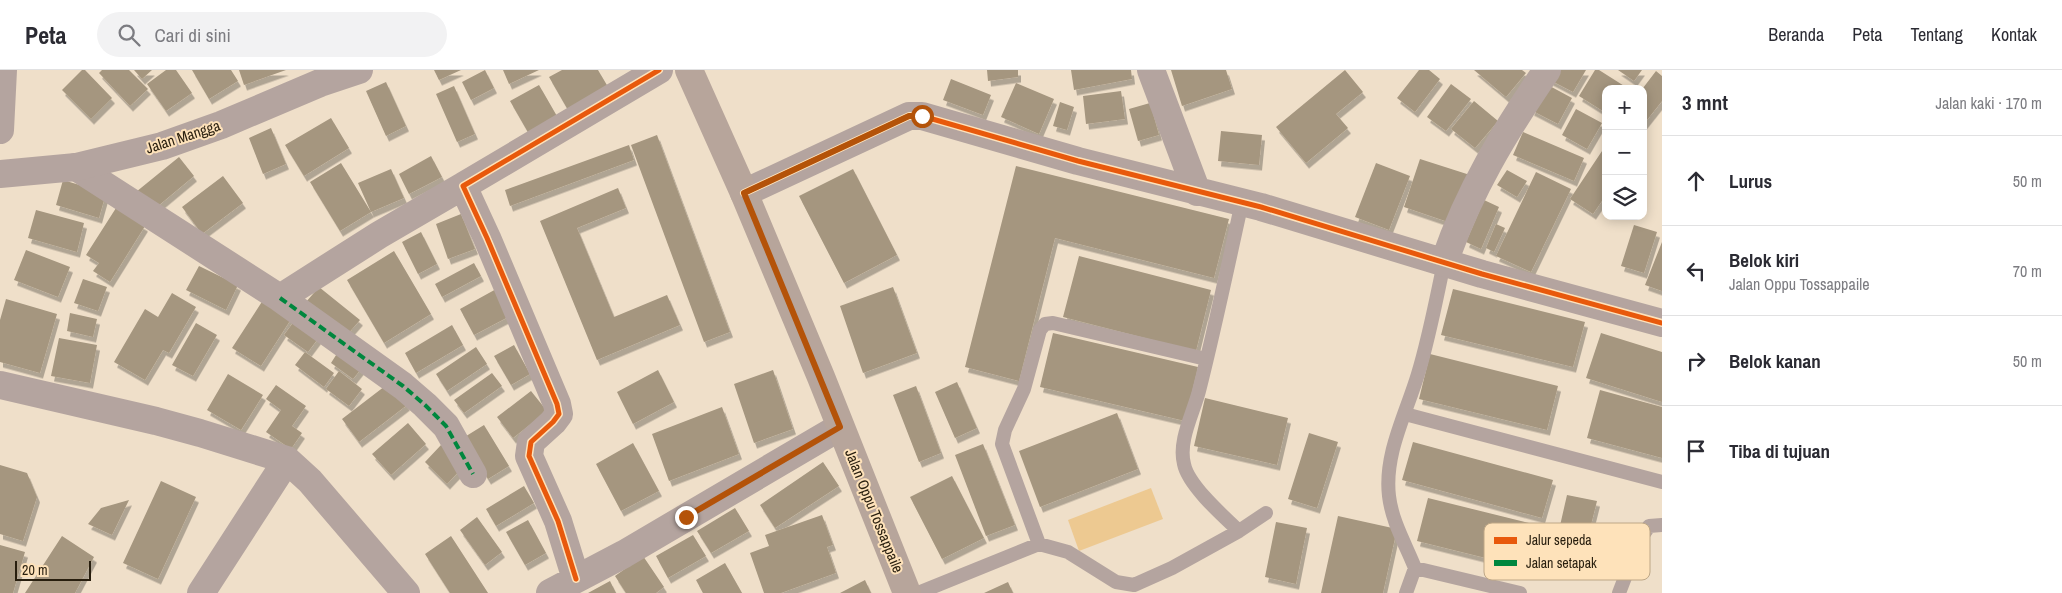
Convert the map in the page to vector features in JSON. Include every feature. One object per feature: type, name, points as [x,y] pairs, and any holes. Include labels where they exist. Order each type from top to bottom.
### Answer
[{"type":"main road","name":"Jalan Oppu Tossappaile","points":[[688,70],[744,193],[907,593]]},
{"type":"street","points":[[0,130],[3,70]]},
{"type":"street","name":"Jalan Mangga","points":[[0,174],[76,166],[170,143],[221,125],[316,76],[359,70]]},
{"type":"street","points":[[280,298],[379,235],[659,70]]},
{"type":"street","points":[[1150,70],[1197,192]]},
{"type":"street","points":[[1444,263],[1473,190],[1512,120],[1547,70]]},
{"type":"street","points":[[744,193],[909,116],[937,120],[1078,162],[1242,202],[1444,263],[1662,323]]},
{"type":"street","points":[[76,166],[280,298],[403,386],[425,404],[446,426],[473,474]]},
{"type":"street","points":[[463,186],[487,238],[556,404],[558,414],[553,422],[531,442],[529,456],[558,521],[576,579]]},
{"type":"street","points":[[0,385],[174,426],[287,460],[310,481],[406,593]]},
{"type":"street","points":[[550,593],[624,554],[840,427]]},
{"type":"street","points":[[201,593],[287,460]]},
{"type":"lane","points":[[1238,531],[1217,511],[1187,474],[1182,449],[1206,359],[1242,202]]},
{"type":"lane","points":[[1406,593],[1415,568],[1394,518],[1389,495],[1390,466],[1399,426],[1405,414],[1418,373],[1444,263]]},
{"type":"lane","points":[[1039,544],[1002,444],[1005,430],[1024,388],[1040,330],[1045,324],[1053,323],[1206,359]]},
{"type":"lane","points":[[1405,414],[1662,482]]},
{"type":"lane","points":[[918,593],[1039,544],[1068,552],[1116,582],[1134,585],[1172,568],[1238,531],[1266,512]]},
{"type":"lane","points":[[1415,568],[1520,593]]},
{"type":"lane","points":[[1619,593],[1624,580]]},
{"type":"shaded area","points":[[1151,488],[1163,519],[1079,551],[1068,520]]},
{"type":"building","points":[[82,70],[85,70],[112,98],[91,119],[62,90]]},
{"type":"building","points":[[102,70],[129,70],[148,89],[130,106],[99,73]]},
{"type":"building","points":[[134,70],[152,70],[142,79]]},
{"type":"building","points":[[166,70],[176,70],[192,93],[166,111],[147,84]]},
{"type":"building","points":[[192,70],[231,70],[238,81],[209,99]]},
{"type":"building","points":[[239,70],[286,70],[244,85]]},
{"type":"building","points":[[434,70],[461,70],[439,80]]},
{"type":"building","points":[[485,70],[494,88],[471,100],[462,82]]},
{"type":"building","points":[[503,70],[539,70],[509,84]]},
{"type":"building","points":[[562,70],[598,70],[608,87],[568,110],[549,77]]},
{"type":"building","points":[[987,70],[1018,70],[1018,77],[988,81]]},
{"type":"building","points":[[1071,70],[1131,70],[1132,79],[1074,90]]},
{"type":"building","points":[[1171,70],[1226,70],[1232,89],[1182,106]]},
{"type":"building","points":[[1345,70],[1363,92],[1336,114],[1348,128],[1306,163],[1276,127]]},
{"type":"building","points":[[1419,70],[1429,70],[1440,79],[1415,112],[1397,98]]},
{"type":"building","points":[[1474,70],[1522,70],[1526,73],[1506,97]]},
{"type":"building","points":[[1555,70],[1586,70],[1573,92],[1550,80]]},
{"type":"building","points":[[1595,70],[1599,70],[1623,85],[1602,85],[1602,110],[1579,96]]},
{"type":"building","points":[[1618,70],[1642,70],[1634,81]]},
{"type":"building","points":[[1656,71],[1662,76],[1662,101],[1647,120],[1647,85],[1645,85]]},
{"type":"building","points":[[951,79],[991,95],[983,115],[943,100]]},
{"type":"building","points":[[386,82],[406,126],[386,136],[366,91]]},
{"type":"building","points":[[1016,83],[1054,99],[1039,134],[1001,117]]},
{"type":"building","points":[[1451,84],[1471,99],[1446,131],[1427,117]]},
{"type":"building","points":[[1546,84],[1572,98],[1558,124],[1531,110]]},
{"type":"building","points":[[539,85],[558,118],[529,134],[510,101]]},
{"type":"building","points":[[454,86],[475,134],[457,142],[436,94]]},
{"type":"building","points":[[1121,91],[1125,119],[1086,124],[1083,96]]},
{"type":"building","points":[[1474,101],[1498,121],[1475,148],[1451,129]]},
{"type":"building","points":[[1060,102],[1074,107],[1067,130],[1053,126]]},
{"type":"building","points":[[1150,103],[1159,135],[1138,141],[1129,109]]},
{"type":"building","points":[[1576,109],[1602,123],[1587,149],[1562,135]]},
{"type":"building","points":[[331,118],[349,148],[304,176],[285,145]]},
{"type":"building","points":[[271,128],[286,164],[263,174],[249,138]]},
{"type":"building","points":[[1221,131],[1262,135],[1259,165],[1218,161]]},
{"type":"building","points":[[1523,132],[1584,158],[1574,181],[1513,155]]},
{"type":"building","points":[[657,135],[730,332],[704,342],[631,145]]},
{"type":"building","points":[[629,145],[634,160],[510,206],[505,190]]},
{"type":"building","points":[[1602,151],[1602,201],[1593,214],[1570,199]]},
{"type":"building","points":[[431,156],[442,177],[409,194],[399,174]]},
{"type":"building","points":[[179,157],[194,176],[152,211],[136,192]]},
{"type":"building","points":[[1420,159],[1470,175],[1454,224],[1404,207]]},
{"type":"building","points":[[341,163],[371,212],[340,231],[310,182]]},
{"type":"building","points":[[1376,163],[1410,176],[1389,230],[1355,217]]},
{"type":"building","points":[[1016,166],[1229,219],[1214,278],[1055,238],[1019,381],[965,367]]},
{"type":"building","points":[[391,169],[404,198],[371,212],[358,183]]},
{"type":"building","points":[[853,169],[897,255],[844,283],[799,196]]},
{"type":"building","points":[[1507,170],[1527,181],[1517,197],[1497,185]]},
{"type":"building","points":[[1536,172],[1571,189],[1531,272],[1496,256]]},
{"type":"building","points":[[223,176],[243,203],[202,234],[182,207]]},
{"type":"building","points":[[63,180],[106,193],[99,218],[56,205]]},
{"type":"building","points":[[618,188],[626,208],[577,228],[614,317],[667,295],[680,325],[597,360],[540,221]]},
{"type":"building","points":[[1484,200],[1499,207],[1481,249],[1466,242]]},
{"type":"building","points":[[116,208],[145,226],[110,282],[93,271],[99,263],[86,255]]},
{"type":"building","points":[[36,210],[84,223],[77,252],[28,238]]},
{"type":"building","points":[[461,214],[475,249],[448,259],[436,224]]},
{"type":"building","points":[[1496,224],[1505,228],[1494,252],[1486,248]]},
{"type":"building","points":[[1634,225],[1657,232],[1644,273],[1621,266]]},
{"type":"building","points":[[421,232],[437,264],[418,274],[402,242]]},
{"type":"building","points":[[1662,242],[1662,291],[1645,285]]},
{"type":"building","points":[[26,250],[70,267],[58,297],[14,280]]},
{"type":"building","points":[[394,251],[431,314],[384,343],[347,280]]},
{"type":"building","points":[[1079,256],[1211,290],[1196,351],[1063,317]]},
{"type":"building","points":[[474,263],[481,276],[442,297],[435,284]]},
{"type":"building","points":[[199,266],[238,285],[226,310],[186,290]]},
{"type":"building","points":[[83,279],[107,287],[98,311],[74,303]]},
{"type":"building","points":[[319,287],[360,320],[346,336],[306,302]]},
{"type":"building","points":[[893,287],[917,353],[863,373],[840,306]]},
{"type":"building","points":[[498,288],[512,315],[474,335],[460,309]]},
{"type":"building","points":[[1453,289],[1585,322],[1573,367],[1441,335]]},
{"type":"building","points":[[172,293],[196,307],[169,353],[163,350],[145,380],[114,362],[145,309],[158,317]]},
{"type":"building","points":[[265,297],[293,316],[261,366],[232,348]]},
{"type":"building","points":[[6,299],[57,314],[40,373],[0,362],[0,320]]},
{"type":"building","points":[[70,313],[97,319],[93,337],[67,331]]},
{"type":"building","points":[[295,320],[323,332],[308,352],[284,335]]},
{"type":"building","points":[[196,323],[217,335],[193,376],[172,365]]},
{"type":"building","points":[[452,325],[463,345],[416,373],[405,353]]},
{"type":"building","points":[[1053,333],[1198,367],[1185,421],[1040,387]]},
{"type":"building","points":[[1601,333],[1662,352],[1662,402],[1586,378]]},
{"type":"building","points":[[59,338],[97,345],[90,383],[51,376]]},
{"type":"building","points":[[514,345],[530,374],[511,385],[494,356]]},
{"type":"building","points":[[476,347],[487,364],[447,391],[436,374]]},
{"type":"building","points":[[305,352],[334,373],[324,387],[295,365]]},
{"type":"building","points":[[338,352],[361,369],[353,379],[331,363]]},
{"type":"building","points":[[1430,354],[1558,386],[1547,430],[1419,399]]},
{"type":"building","points":[[658,370],[674,402],[633,424],[617,392]]},
{"type":"building","points":[[773,370],[793,429],[754,443],[734,384]]},
{"type":"building","points":[[339,371],[362,389],[349,406],[326,389]]},
{"type":"building","points":[[492,373],[502,386],[464,413],[454,400]]},
{"type":"building","points":[[228,374],[263,395],[241,430],[207,410]]},
{"type":"building","points":[[957,382],[977,428],[955,438],[935,392]]},
{"type":"building","points":[[389,383],[407,405],[359,442],[342,419]]},
{"type":"building","points":[[276,385],[306,406],[292,426],[302,433],[291,449],[266,432],[281,410],[266,399]]},
{"type":"building","points":[[916,386],[941,453],[919,462],[893,395]]},
{"type":"building","points":[[1600,390],[1662,407],[1662,458],[1587,438]]},
{"type":"building","points":[[531,391],[547,411],[513,438],[497,417]]},
{"type":"building","points":[[1205,398],[1288,418],[1277,465],[1194,446]]},
{"type":"building","points":[[722,407],[739,454],[669,481],[652,434]]},
{"type":"building","points":[[1117,413],[1138,469],[1040,507],[1019,451]]},
{"type":"building","points":[[408,423],[426,444],[391,475],[372,454]]},
{"type":"building","points":[[484,425],[509,466],[488,479],[463,438]]},
{"type":"building","points":[[1309,433],[1338,442],[1317,508],[1288,499]]},
{"type":"building","points":[[1413,442],[1553,480],[1542,518],[1402,480]]},
{"type":"building","points":[[633,443],[659,491],[621,511],[596,464]]},
{"type":"building","points":[[983,444],[1015,525],[986,536],[955,455]]},
{"type":"building","points":[[441,445],[464,466],[447,484],[425,462]]},
{"type":"building","points":[[823,462],[839,486],[775,528],[760,505]]},
{"type":"building","points":[[0,465],[27,473],[37,497],[23,541],[0,534]]},
{"type":"building","points":[[952,476],[984,538],[942,559],[910,497]]},
{"type":"building","points":[[161,481],[196,497],[158,579],[123,563]]},
{"type":"building","points":[[524,486],[534,503],[496,526],[486,509]]},
{"type":"building","points":[[1567,495],[1597,501],[1592,523],[1561,523]]},
{"type":"building","points":[[1428,498],[1529,523],[1484,523],[1484,558],[1417,541]]},
{"type":"building","points":[[129,500],[112,535],[88,524],[101,508]]},
{"type":"building","points":[[735,508],[749,531],[711,553],[697,531]]},
{"type":"building","points":[[822,515],[833,545],[827,547],[836,573],[781,593],[764,593],[750,553],[769,546],[765,535]]},
{"type":"building","points":[[1338,516],[1397,529],[1383,593],[1321,593]]},
{"type":"building","points":[[477,517],[502,552],[485,565],[460,530]]},
{"type":"building","points":[[528,520],[546,553],[525,565],[506,532]]},
{"type":"building","points":[[1276,522],[1307,528],[1296,584],[1265,577]]},
{"type":"building","points":[[693,535],[706,556],[668,578],[656,556]]},
{"type":"building","points":[[62,536],[94,557],[75,593],[25,593]]},
{"type":"building","points":[[451,536],[488,593],[450,593],[425,554]]},
{"type":"building","points":[[0,545],[25,552],[13,593],[0,593]]},
{"type":"building","points":[[643,556],[664,587],[656,593],[626,593],[615,576]]},
{"type":"building","points":[[725,563],[742,593],[703,593],[696,580]]},
{"type":"building","points":[[865,580],[871,593],[840,593]]},
{"type":"building","points":[[610,581],[616,593],[588,593]]},
{"type":"building","points":[[1008,582],[1013,593],[984,593]]},
{"type":"marked path","points":[[280,298],[403,386],[425,405],[446,426],[473,474]]},
{"type":"cycle path","points":[[576,579],[558,521],[529,456],[531,442],[559,414],[557,404],[463,186],[659,70]]},
{"type":"cycle path","points":[[744,193],[909,116],[922,116],[1078,161],[1261,207],[1482,274],[1662,323]]},
{"type":"route","points":[[686,517],[840,427],[744,193],[909,116],[922,116]]}]
